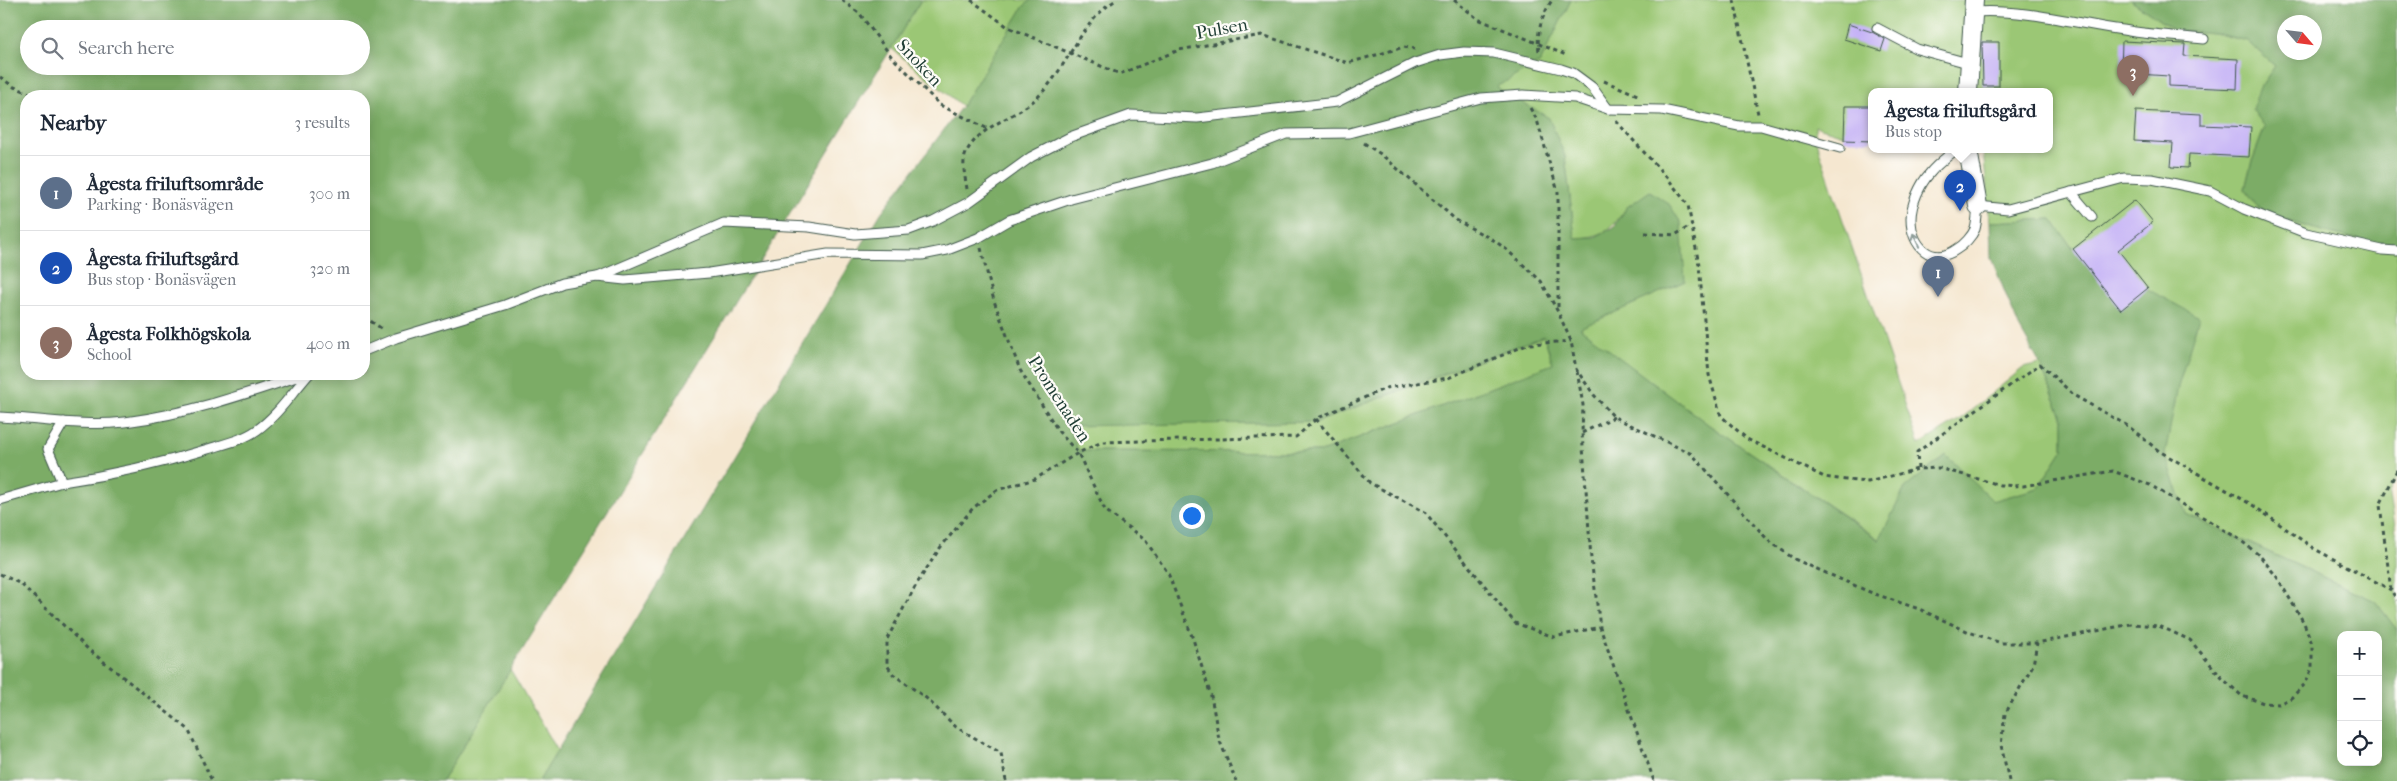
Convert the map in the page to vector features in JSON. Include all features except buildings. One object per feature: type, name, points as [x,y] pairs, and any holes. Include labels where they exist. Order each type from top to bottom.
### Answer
[{"type":"street","points":[[1968,88],[1968,63],[1974,6]]},
{"type":"street","points":[[1969,153],[1978,206]]},
{"type":"lane","points":[[1974,6],[2124,30],[2204,39]]},
{"type":"lane","points":[[1877,28],[1916,49],[1968,63]]},
{"type":"lane","points":[[370,349],[396,338],[505,305],[562,283],[597,277],[724,223],[809,227],[855,234],[909,230],[933,221],[969,202],[1031,157],[1070,137],[1131,115],[1197,118],[1337,102],[1415,63],[1440,55],[1464,52],[1494,53],[1547,64],[1573,74],[1592,87],[1608,109]]},
{"type":"lane","points":[[597,277],[626,280],[673,277],[828,254],[922,255],[947,250],[978,238],[1010,220],[1071,199],[1212,163],[1286,134],[1349,133],[1481,98],[1523,95],[1575,98],[1608,109],[1662,110],[1739,126],[1761,126],[1840,148]]},
{"type":"lane","points":[[1952,153],[1929,174],[1916,196],[1911,218],[1913,232],[1919,246],[1932,256],[1947,257],[1962,246],[1974,229],[1978,206],[2008,209],[2124,178],[2152,179],[2210,191],[2244,209],[2306,233],[2382,250],[2397,251]]},
{"type":"lane","points":[[2071,192],[2092,217]]},
{"type":"lane","points":[[855,234],[856,253]]},
{"type":"lane","points":[[0,417],[64,422],[124,422],[184,412],[223,402],[287,380]]},
{"type":"lane","points":[[0,500],[62,482],[134,470],[233,441],[256,431],[275,416],[304,380]]},
{"type":"lane","points":[[62,482],[48,449],[64,422]]},
{"type":"path","name":"Snoken","points":[[842,0],[860,14],[891,56],[940,105],[988,129]]},
{"type":"path","name":"Pulsen","points":[[971,0],[1008,27],[1120,74],[1179,50],[1262,35],[1348,63],[1404,47],[1440,55]]},
{"type":"path","points":[[969,202],[964,170],[964,157],[968,149],[988,129],[1031,102],[1053,80],[1086,29],[1106,6],[1116,0]]},
{"type":"path","points":[[1454,0],[1478,19],[1538,43],[1542,16],[1552,0]]},
{"type":"path","points":[[1734,0],[1761,126]]},
{"type":"path","points":[[0,77],[22,90]]},
{"type":"path","points":[[1523,95],[1536,120],[1558,192],[1558,312]]},
{"type":"path","points":[[1576,369],[1594,395],[1614,417],[1692,454],[1768,540],[1794,559],[1872,593],[1919,609],[1969,632],[2001,643],[2037,643],[2131,624],[2159,626],[2190,640],[2222,678],[2242,696],[2264,703],[2279,704],[2291,698],[2305,684],[2312,668],[2312,644],[2304,623],[2277,577],[2260,556],[2238,539],[2150,485],[2113,471],[2023,486],[2000,485],[1939,468],[1918,469],[1868,482],[1824,477],[1747,439],[1721,416],[1709,375],[1699,265],[1688,205],[1669,180],[1616,122],[1608,109]]},
{"type":"path","points":[[1349,133],[1382,154],[1456,220],[1495,241],[1507,250],[1541,281],[1558,312],[1571,341],[1583,405],[1582,433],[1591,560],[1600,628],[1654,781]]},
{"type":"path","points":[[1645,233],[1675,235],[1692,225]]},
{"type":"path","name":"Promenaden","points":[[978,238],[994,301],[1020,370],[1059,432],[1078,453],[1105,510],[1145,540],[1168,573],[1193,639],[1211,696],[1219,739],[1236,781]]},
{"type":"path","points":[[370,321],[396,338]]},
{"type":"path","points":[[1006,781],[1001,753],[956,727],[926,698],[893,674],[887,665],[887,639],[916,585],[940,548],[974,508],[997,490],[1035,480],[1078,453],[1102,442],[1296,437],[1316,419],[1386,388],[1448,378],[1529,344],[1571,341]]},
{"type":"path","points":[[1918,469],[1917,452],[2040,364],[2076,396],[2128,426],[2160,451],[2254,506],[2313,548],[2391,590]]},
{"type":"path","points":[[1582,433],[1614,417]]},
{"type":"path","points":[[1316,419],[1370,482],[1425,512],[1516,622],[1554,637],[1600,628]]},
{"type":"path","points":[[2397,470],[2380,505],[2391,590],[2397,600]]},
{"type":"path","points":[[0,574],[21,584],[89,650],[188,729],[212,781]]},
{"type":"path","points":[[2009,781],[2001,745],[2005,714],[2033,665],[2037,643]]},
{"type":"green space","points":[[0,0],[921,0],[442,781],[0,781]]},
{"type":"green space","points":[[921,0],[1031,0],[1024,6],[962,106],[891,48]]},
{"type":"green space","points":[[1031,0],[1571,0],[1540,62],[1496,87],[1549,118],[1565,156],[1575,238],[1595,237],[1614,227],[1627,207],[1650,191],[1669,204],[1681,223],[1685,281],[1580,328],[1709,425],[1879,540],[1905,488],[1946,455],[1993,501],[2038,488],[2063,449],[2063,419],[2040,364],[2019,327],[1991,258],[1990,222],[2052,219],[2073,249],[2199,317],[2178,387],[2165,454],[2186,514],[2375,601],[2397,630],[2397,781],[539,781],[881,213],[962,106],[1024,6]],"holes":[[[1544,336],[1553,364],[1321,452],[1079,451],[1067,426],[1317,422]]]},
{"type":"green space","points":[[1571,0],[2130,0],[2174,30],[2214,33],[2247,41],[2275,66],[2261,86],[2265,127],[2251,164],[2245,189],[2253,200],[2262,210],[2307,227],[2368,241],[2397,245],[2397,478],[2389,490],[2397,538],[2397,630],[2375,601],[2186,514],[2159,451],[2148,288],[2073,249],[2052,219],[1990,222],[1983,153],[2053,153],[2053,88],[1868,88],[1868,139],[1853,138],[1815,126],[1816,141],[1919,445],[1963,417],[2023,368],[2040,364],[2063,419],[2063,449],[2038,488],[1993,501],[1905,488],[1880,540],[1709,425],[1579,328],[1685,281],[1627,207],[1606,231],[1593,236],[1575,238],[1565,156],[1495,86],[1540,62]]},
{"type":"green space","points":[[2130,0],[2397,0],[2397,245],[2328,232],[2288,221],[2262,210],[2255,203],[2245,189],[2251,164],[2265,127],[2252,109],[2261,86],[2275,66],[2247,41],[2214,33],[2174,30]]},
{"type":"green space","points":[[1544,336],[1553,364],[1321,452],[1079,451],[1067,425],[1317,422]]},
{"type":"green space","points":[[510,669],[558,751],[539,781],[442,781]]},
{"type":"place","name":"Ågesta Folkhögskola","points":[[2133,96]]},
{"type":"place","name":"Ågesta friluftsgård","points":[[1960,211]]},
{"type":"place","name":"Ågesta friluftsområde","points":[[1938,297]]}]
